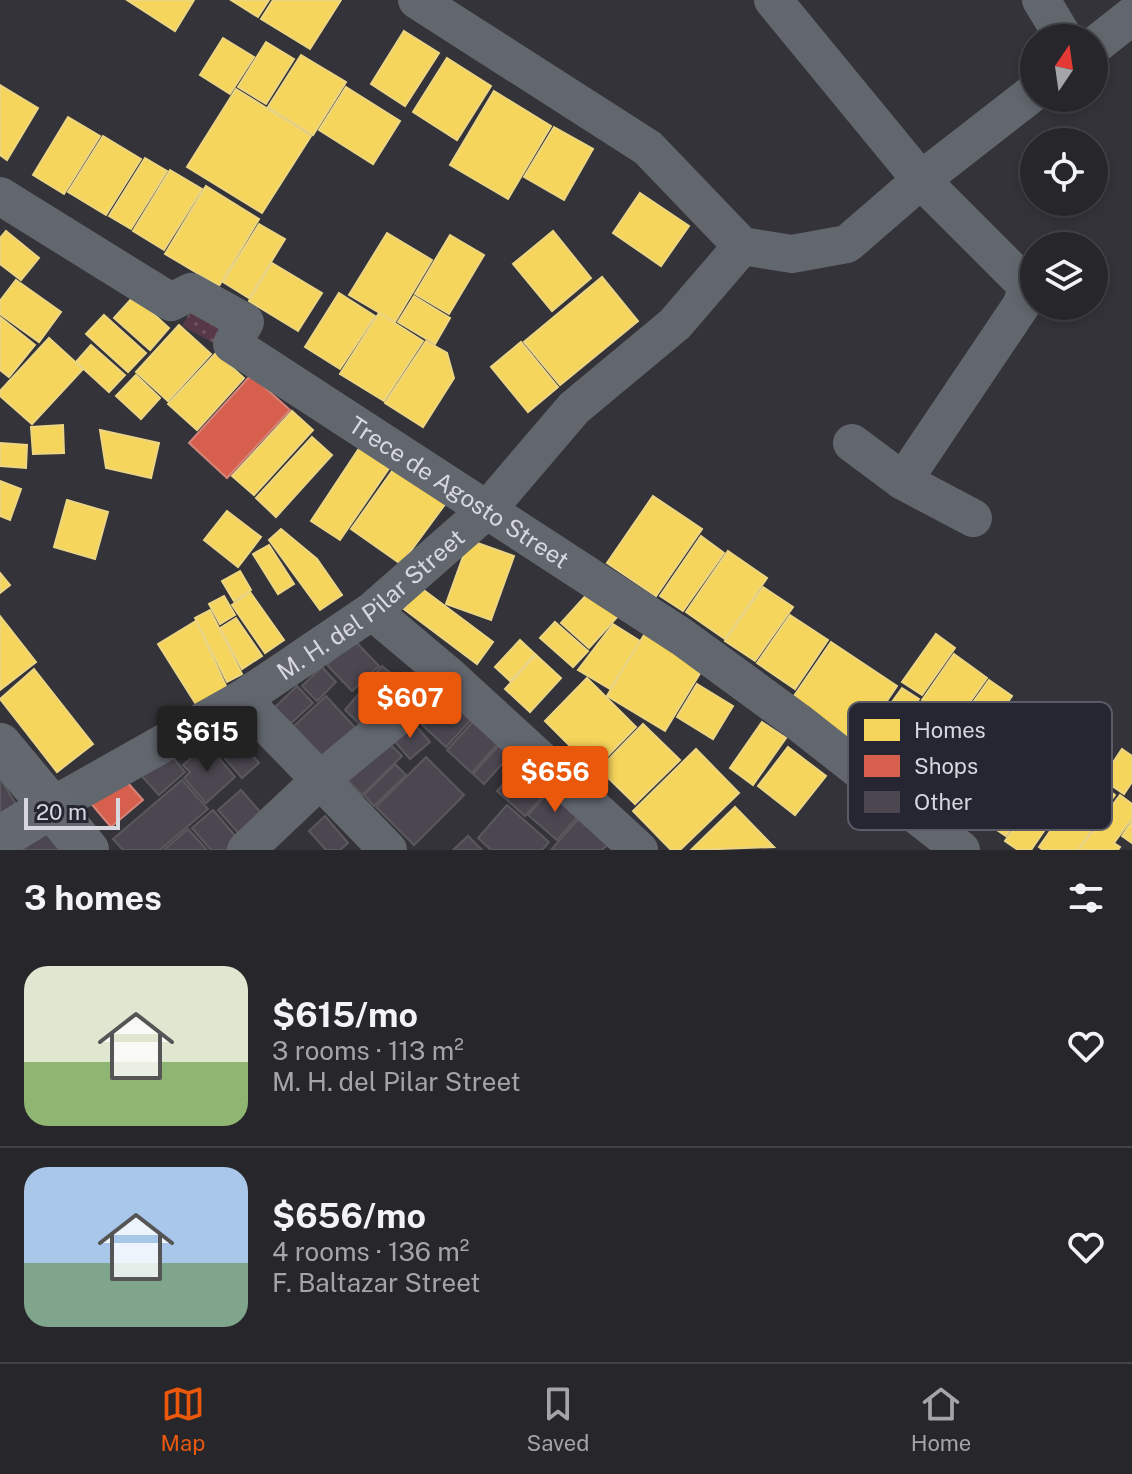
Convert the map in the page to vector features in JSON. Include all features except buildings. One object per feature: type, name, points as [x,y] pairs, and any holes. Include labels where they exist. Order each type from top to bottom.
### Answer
[{"type":"main road","points":[[0,745],[87,850]]},
{"type":"main road","name":"M. H. del Pilar Street","points":[[0,838],[52,806]]},
{"type":"street","points":[[417,0],[648,148],[742,246],[792,254],[847,244],[921,180],[1020,103]]},
{"type":"street","points":[[773,0],[921,180],[1027,286],[1022,304],[903,481]]},
{"type":"street","points":[[1041,0],[1056,24]]},
{"type":"street","points":[[1108,35],[1132,16]]},
{"type":"street","name":"Trece de Agosto Street","points":[[0,196],[171,302],[191,292],[245,322],[232,344],[682,637],[797,721],[848,766]]},
{"type":"street","name":"M. H. del Pilar Street","points":[[52,806],[242,699],[372,611],[487,510],[574,408],[675,324],[742,246]]},
{"type":"street","points":[[852,443],[903,481],[973,518]]},
{"type":"street","points":[[372,611],[448,675],[639,850]]},
{"type":"street","points":[[246,850],[320,780],[448,675]]},
{"type":"street","points":[[242,699],[388,850]]},
{"type":"shaded area","points":[[196,302],[232,320],[219,346],[182,326]]}]
